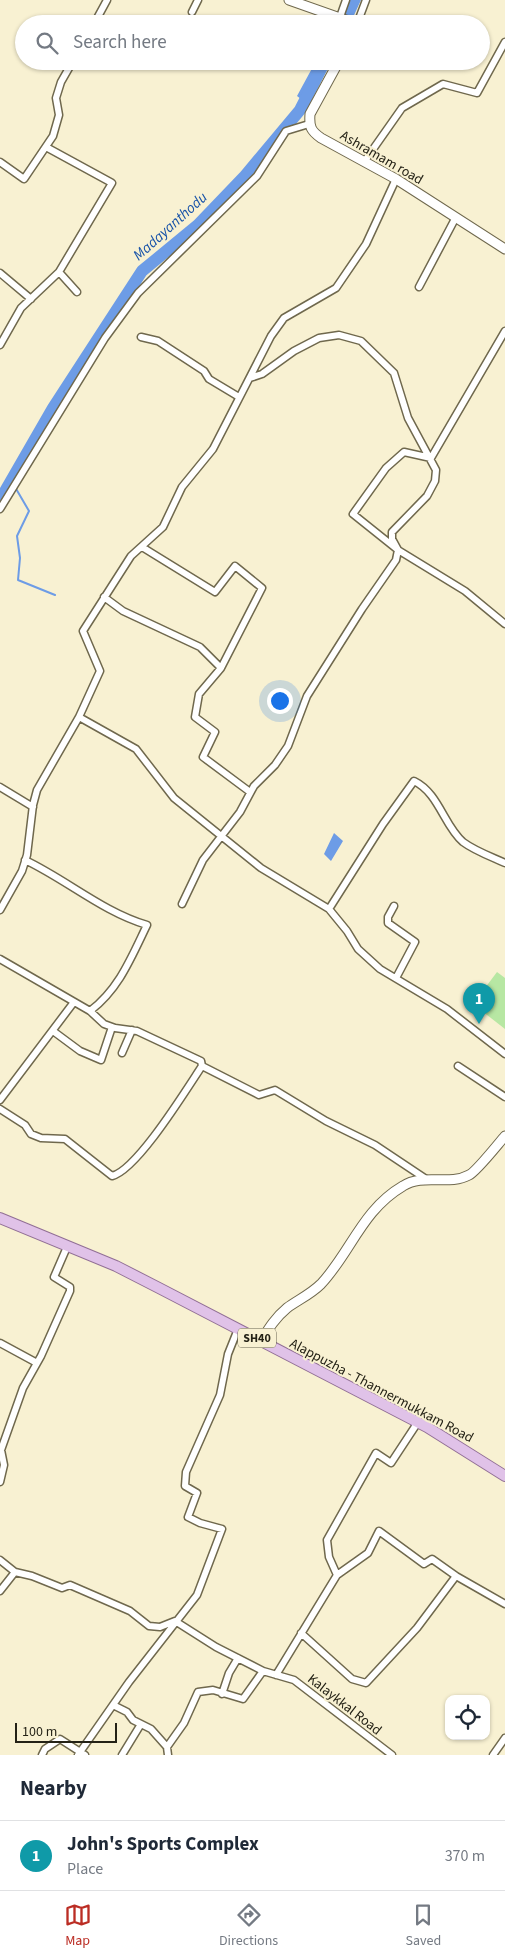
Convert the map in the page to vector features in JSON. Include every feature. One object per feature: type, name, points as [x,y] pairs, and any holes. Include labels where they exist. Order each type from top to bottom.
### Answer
[{"type":"main road","points":[[289,0],[337,15]]},
{"type":"main road","points":[[309,124],[310,114],[334,70]]},
{"type":"main road","name":"Ashramam road","points":[[309,124],[312,131],[321,138],[396,179],[505,249]]},
{"type":"main road","points":[[261,1341],[274,1320],[320,1286],[334,1268],[364,1221],[382,1202],[404,1185],[426,1179],[456,1180],[471,1175],[505,1136]]},
{"type":"main road","name":"Alappuzha - Thannermukkam Road","points":[[0,1218],[124,1271],[238,1329],[418,1422],[505,1476]]},
{"type":"street","points":[[99,15],[107,0]]},
{"type":"street","points":[[192,12],[198,0]]},
{"type":"street","points":[[340,15],[346,0]]},
{"type":"street","points":[[360,15],[366,0]]},
{"type":"street","points":[[490,69],[505,42]]},
{"type":"street","points":[[0,162],[24,180],[46,148],[59,115],[56,98],[67,70]]},
{"type":"street","points":[[364,162],[402,108],[443,84],[477,92],[489,70]]},
{"type":"street","points":[[0,509],[106,338],[138,293],[257,176],[286,131],[309,124]]},
{"type":"street","points":[[0,345],[21,308],[58,272],[112,183],[46,148]]},
{"type":"street","points":[[0,910],[22,871],[37,790],[79,717],[100,671],[83,631],[130,556],[163,527],[182,487],[214,449],[271,336],[284,318],[336,288],[366,244],[396,179]]},
{"type":"street","points":[[419,287],[456,217]]},
{"type":"street","points":[[58,272],[77,292]]},
{"type":"street","points":[[0,273],[30,299]]},
{"type":"street","points":[[431,458],[505,331]]},
{"type":"street","points":[[182,904],[203,860],[240,812],[250,792],[288,746],[307,696],[362,609],[396,560],[398,550],[392,539],[392,532],[427,496],[436,470],[408,418],[394,373],[361,341],[339,335],[319,338],[294,351],[262,374],[250,378]]},
{"type":"street","points":[[141,337],[158,341],[204,370],[209,379],[239,397]]},
{"type":"street","points":[[431,458],[404,452],[386,468],[353,514],[398,550],[465,591],[505,624]]},
{"type":"street","points":[[142,547],[215,592],[235,566],[262,588],[221,668],[199,694],[195,717],[215,732],[203,757],[250,792]]},
{"type":"street","points":[[104,597],[123,611],[200,647],[221,668]]},
{"type":"street","points":[[79,717],[136,749],[174,798],[261,868],[329,909],[347,931],[358,949],[380,969],[467,1023],[505,1054]]},
{"type":"street","points":[[329,909],[383,824],[414,782],[422,785],[462,841],[505,863]]},
{"type":"street","points":[[0,787],[33,807]]},
{"type":"street","points":[[25,860],[54,874],[127,919],[147,925],[121,979],[105,1000],[90,1011]]},
{"type":"street","points":[[394,906],[388,917],[388,923],[415,942],[396,978]]},
{"type":"street","points":[[0,959],[90,1011],[104,1024],[132,1030],[161,1041],[201,1061],[202,1066],[259,1095],[275,1090],[326,1121],[375,1145],[426,1179]]},
{"type":"street","points":[[0,1100],[74,1002]]},
{"type":"street","points":[[53,1031],[80,1051],[101,1060],[112,1027]]},
{"type":"street","points":[[122,1053],[132,1030]]},
{"type":"street","points":[[0,1109],[25,1125],[31,1134],[41,1138],[65,1139],[112,1176],[126,1170],[156,1133],[202,1066]]},
{"type":"street","points":[[458,1066],[505,1097]]},
{"type":"street","points":[[0,1482],[4,1465],[1,1450],[23,1388],[37,1363],[70,1290],[70,1287],[54,1277],[67,1247]]},
{"type":"street","points":[[42,1755],[44,1750],[60,1739],[81,1754],[113,1705],[175,1621],[197,1595],[222,1529],[200,1523],[188,1517],[197,1493],[185,1486],[184,1481],[186,1472],[220,1395],[228,1354],[238,1329]]},
{"type":"street","points":[[0,1343],[37,1363]]},
{"type":"street","points":[[337,1575],[329,1557],[327,1540],[376,1453],[391,1463],[418,1422]]},
{"type":"street","points":[[276,1675],[337,1575],[368,1553],[380,1531],[424,1564],[432,1559],[456,1576],[505,1604]]},
{"type":"street","points":[[0,1560],[15,1572],[32,1576],[62,1588],[70,1585],[130,1611],[149,1626],[160,1627],[175,1621]]},
{"type":"street","points":[[0,1591],[15,1572]]},
{"type":"street","points":[[301,1633],[352,1680],[366,1683],[418,1628],[456,1576]]},
{"type":"street","name":"Kalaykkal Road","points":[[175,1621],[216,1647],[263,1671],[294,1680],[392,1755]]},
{"type":"street","points":[[222,1694],[229,1673],[238,1658]]},
{"type":"street","points":[[167,1747],[184,1723],[198,1692],[213,1690],[243,1699],[263,1671]]},
{"type":"street","points":[[113,1705],[151,1729],[167,1747],[168,1755]]},
{"type":"street","points":[[122,1755],[141,1724]]},
{"type":"street","points":[[492,1755],[505,1738]]},
{"type":"green space","points":[[497,972],[505,978],[505,1029],[473,1004]]},
{"type":"water","points":[[349,0],[361,0],[354,15],[342,15]]},
{"type":"water","points":[[311,70],[326,70],[309,105],[297,96]]},
{"type":"water","points":[[334,833],[343,841],[331,861],[324,854]]},
{"type":"waterway","name":"Madayanthodu","points":[[0,500],[53,408],[142,271],[198,225],[244,177],[300,110],[320,70]]},
{"type":"waterway","points":[[15,487],[29,511],[17,536],[20,558],[18,580],[55,595]]},
{"type":"place","name":"John's Sports Complex","points":[[479,1024]]}]
